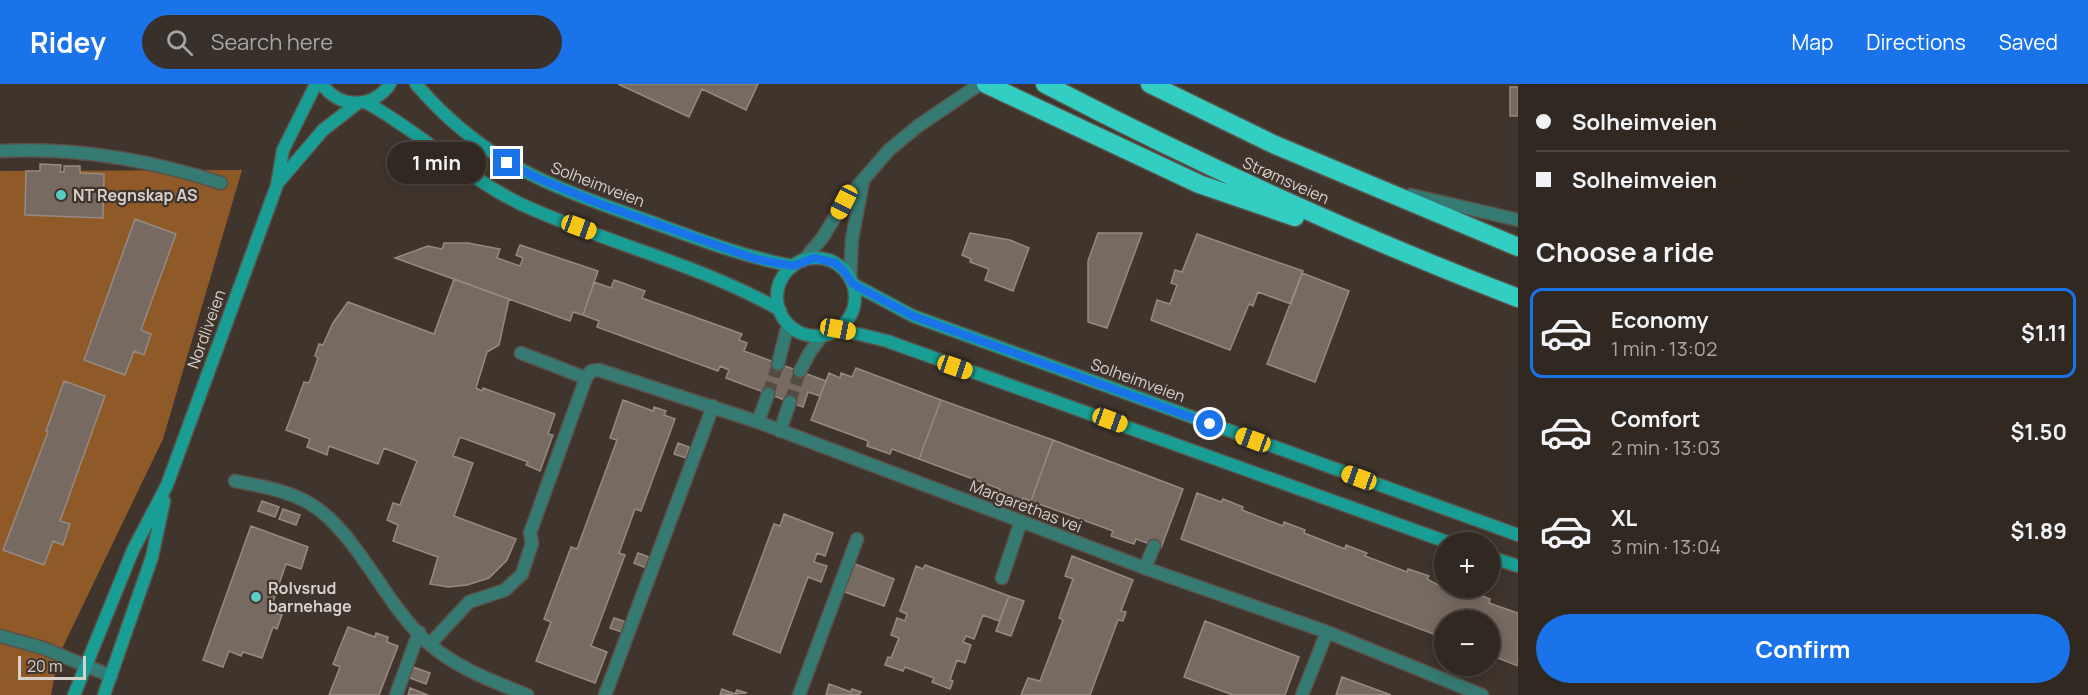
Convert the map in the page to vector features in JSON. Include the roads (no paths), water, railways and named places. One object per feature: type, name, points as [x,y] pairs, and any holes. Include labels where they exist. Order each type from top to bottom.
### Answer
[{"type":"highway","points":[[986,84],[1199,184],[1455,273]]},
{"type":"highway","name":"Strømsveien","points":[[1045,84],[1226,175],[1518,298]]},
{"type":"highway","name":"Strømsveien","points":[[1150,84],[1273,144],[1518,248]]},
{"type":"main road","name":"Nordliveien","points":[[74,695],[133,550],[167,485],[277,185],[283,150],[316,84]]},
{"type":"main road","points":[[322,84],[339,99],[363,103],[394,118],[499,193],[556,219],[714,277],[780,310]]},
{"type":"main road","name":"Nordliveien","points":[[277,185],[323,130],[363,103],[377,98],[390,84]]},
{"type":"main road","name":"Solheimveien","points":[[416,84],[449,120],[474,141],[507,163],[542,180],[724,249],[756,259],[798,263]]},
{"type":"main road","points":[[814,258],[835,263],[851,281],[855,294],[852,314],[838,329],[822,336],[804,334],[788,324],[780,310],[778,301],[781,281],[798,263],[814,258]]},
{"type":"main road","name":"Solheimveien","points":[[851,281],[913,316],[1518,535]]},
{"type":"main road","points":[[838,329],[887,341],[1434,537]]},
{"type":"main road","name":"Nordliveien","points":[[104,695],[152,557],[167,485]]},
{"type":"main road","points":[[1500,560],[1518,566]]},
{"type":"street","points":[[798,263],[823,237],[844,202],[889,150],[918,126],[980,84]]},
{"type":"street","points":[[0,151],[70,153],[108,157],[156,164],[220,183]]},
{"type":"street","points":[[851,281],[852,239],[863,181]]},
{"type":"street","points":[[1361,183],[1518,220]]},
{"type":"street","points":[[778,364],[788,324]]},
{"type":"street","points":[[800,371],[822,336]]},
{"type":"street","points":[[430,644],[469,602],[505,590],[522,573],[532,543],[530,533],[586,378],[521,354]]},
{"type":"street","name":"Margarethas vei","points":[[586,378],[591,371],[599,370],[713,406],[1158,573],[1327,632],[1482,695]]},
{"type":"street","points":[[758,422],[768,394]]},
{"type":"street","points":[[780,431],[790,402]]},
{"type":"street","points":[[605,695],[713,406]]},
{"type":"street","points":[[235,482],[286,493],[310,504],[327,518],[430,644],[452,661],[527,695]]},
{"type":"street","points":[[1002,578],[1021,522]]},
{"type":"street","points":[[798,695],[857,539]]},
{"type":"street","points":[[1146,568],[1154,546]]},
{"type":"street","points":[[396,695],[418,632]]},
{"type":"street","points":[[1302,695],[1327,632]]},
{"type":"street","points":[[0,636],[43,648],[111,676]]},
{"type":"tunnel","points":[[768,394],[778,364]]},
{"type":"tunnel","points":[[790,402],[800,371]]},
{"type":"place","name":"NT Regnskap AS","points":[[61,195]]},
{"type":"place","name":"Rolvsrud barnehage","points":[[256,597]]}]
